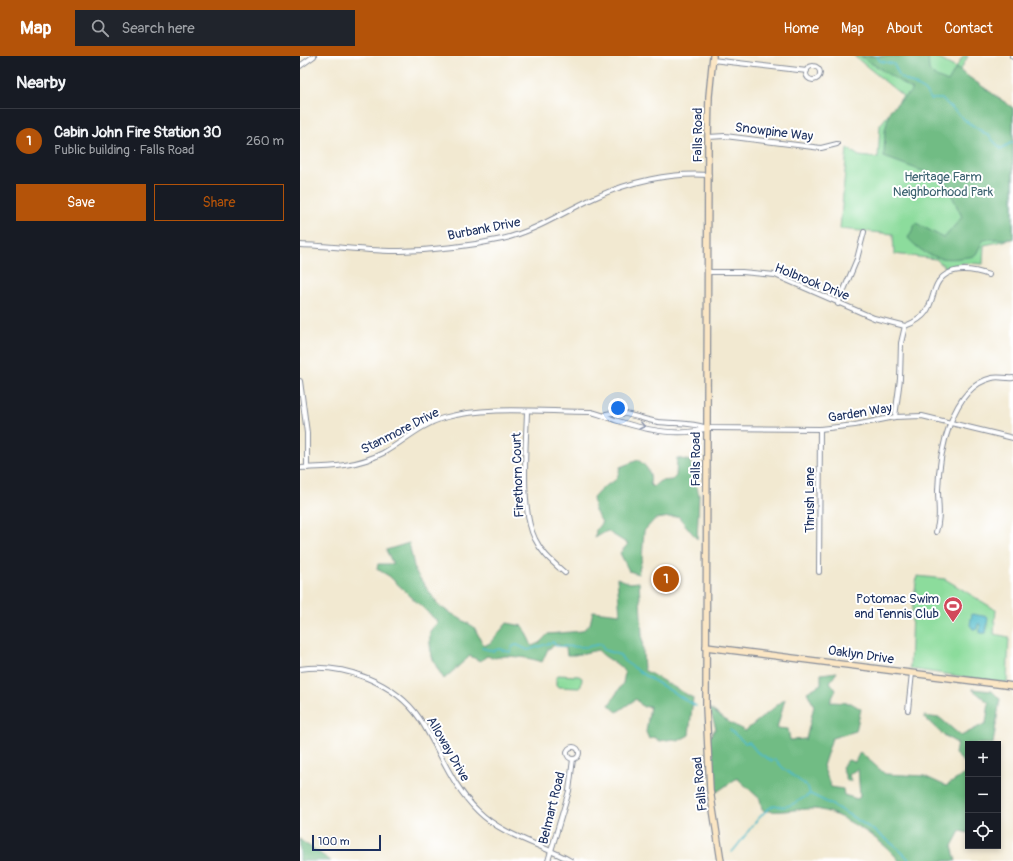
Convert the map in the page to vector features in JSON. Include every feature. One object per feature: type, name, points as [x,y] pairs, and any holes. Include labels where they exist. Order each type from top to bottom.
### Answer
[{"type":"main road","name":"Falls Road","points":[[713,58],[709,96],[708,137],[706,647],[710,790],[722,861]]},
{"type":"main road","name":"Oaklyn Drive","points":[[706,647],[1013,686]]},
{"type":"street","points":[[300,66],[314,56]]},
{"type":"street","points":[[713,58],[807,71]]},
{"type":"street","name":"Snowpine Way","points":[[708,137],[725,136],[821,148],[837,144]]},
{"type":"street","name":"Burbank Drive","points":[[300,245],[400,250],[432,249],[495,240],[531,230],[594,198],[628,185],[668,177],[697,174],[709,175]]},
{"type":"street","points":[[838,304],[857,259],[864,232]]},
{"type":"street","points":[[896,417],[900,379],[901,343],[905,326],[916,322],[925,313],[936,285],[947,274],[966,269],[989,275]]},
{"type":"street","name":"Holbrook Drive","points":[[708,272],[742,272],[775,275],[838,304],[874,318],[905,326]]},
{"type":"street","points":[[936,532],[940,518],[938,491],[940,465],[959,403],[968,391],[977,384],[992,378],[1013,378]]},
{"type":"street","points":[[300,381],[307,433],[307,468]]},
{"type":"street","name":"Stanmore Drive","points":[[300,468],[339,467],[367,460],[384,452],[422,428],[442,419],[467,412],[591,412],[605,414],[616,412],[657,421],[695,424],[707,428]]},
{"type":"street","name":"Firethorn Court","points":[[526,412],[526,500],[528,522],[541,550],[565,573]]},
{"type":"street","name":"Stanmore Drive","points":[[605,414],[614,420],[656,430],[695,432],[707,428]]},
{"type":"street","name":"Garden Way","points":[[707,428],[820,429],[855,425],[896,417],[922,416],[1013,438]]},
{"type":"street","name":"Thrush Lane","points":[[819,572],[820,429]]},
{"type":"street","name":"Alloway Drive","points":[[300,669],[329,668],[356,674],[384,686],[400,697],[420,719],[459,789],[477,810],[503,829],[571,861]]},
{"type":"street","points":[[908,710],[912,673]]},
{"type":"street","name":"Belmart Road","points":[[548,861],[552,852],[569,791],[573,759]]},
{"type":"green space","name":"Heritage Farm Neighborhood Park","points":[[854,56],[934,56],[956,68],[963,56],[968,56],[960,71],[1013,108],[1013,239],[984,245],[983,264],[964,263],[946,268],[936,259],[894,254],[893,234],[840,229],[847,148],[859,156],[878,158],[880,125],[903,96]]},
{"type":"green space","name":"Heritage Farm Neighborhood Park","points":[[860,56],[928,56],[929,70],[936,77],[948,82],[956,68],[1013,108],[1013,239],[984,239],[975,256],[946,259],[938,258],[923,251],[908,238],[916,223],[944,238],[962,217],[944,179],[884,157],[885,131],[890,110],[913,90]]},
{"type":"green space","points":[[677,458],[690,461],[699,495],[697,539],[678,516],[655,519],[644,531],[642,559],[638,574],[629,571],[620,553],[628,544],[607,531],[595,538],[596,530],[602,522],[595,511],[593,498],[605,486],[616,479],[620,467],[638,460],[648,470],[650,484],[653,487],[660,481],[672,480],[676,476]]},
{"type":"green space","points":[[409,543],[415,571],[439,606],[474,627],[484,646],[490,643],[507,623],[523,626],[532,646],[539,643],[548,634],[582,631],[590,624],[593,611],[620,614],[617,578],[630,583],[639,582],[644,670],[693,698],[689,735],[678,741],[673,739],[660,741],[654,737],[649,739],[646,732],[650,706],[643,707],[636,699],[617,712],[609,705],[623,683],[625,673],[619,666],[598,650],[575,655],[567,655],[566,648],[557,644],[548,649],[542,662],[521,657],[508,656],[496,658],[487,656],[480,661],[470,656],[444,679],[434,662],[430,645],[430,631],[438,622],[389,576],[377,569],[378,564],[393,564],[386,550]]},
{"type":"green space","name":"Potomac Swim and Tennis Club","points":[[917,576],[945,579],[996,610],[994,634],[1009,637],[1007,683],[910,669],[912,611]]},
{"type":"green space","points":[[837,672],[830,682],[836,690],[830,702],[851,703],[861,709],[856,731],[832,738],[823,766],[831,787],[843,789],[844,795],[857,799],[860,797],[858,768],[849,775],[851,781],[847,781],[842,767],[848,760],[855,762],[860,752],[885,774],[924,776],[946,786],[965,774],[965,832],[960,831],[952,846],[956,861],[899,861],[884,845],[861,828],[836,815],[824,811],[814,809],[775,811],[762,810],[760,799],[737,778],[714,794],[709,738],[716,728],[709,708],[727,721],[745,731],[785,699],[777,728],[788,729],[790,740],[806,739],[814,706],[807,692],[821,684],[821,674]]},
{"type":"green space","points":[[558,675],[579,676],[582,678],[581,686],[579,688],[558,687],[556,685],[556,677]]},
{"type":"green space","points":[[972,689],[992,691],[1000,699],[993,741],[965,741],[965,763],[955,754],[957,743],[943,735],[923,716],[940,718],[961,736],[986,723],[989,703]]},
{"type":"green space","points":[[300,839],[303,842],[331,861],[300,861]]},
{"type":"water","points":[[972,614],[988,617],[986,633],[980,633],[980,624],[978,624],[977,629],[973,629],[970,625]]},
{"type":"waterway","points":[[877,56],[880,61],[894,64],[900,77],[923,89],[931,99],[942,99],[966,121],[989,136],[1001,149],[1012,142],[1013,143]]},
{"type":"waterway","points":[[482,648],[493,651],[499,649],[510,652],[513,646],[517,645],[528,650],[553,642],[556,646],[586,647],[601,644],[604,650],[620,655],[624,661],[646,676],[696,706]]},
{"type":"waterway","points":[[730,730],[745,743],[749,742],[757,752],[772,761],[775,759],[784,769],[808,787],[810,794]]},
{"type":"waterway","points":[[732,852],[758,819],[769,808],[775,805],[784,807],[788,806],[810,794],[848,814],[878,833],[910,861]]},
{"type":"place","name":"Cabin John Fire Station 30","points":[[666,579]]},
{"type":"place","name":"Potomac Swim and Tennis Club","points":[[953,623]]}]
